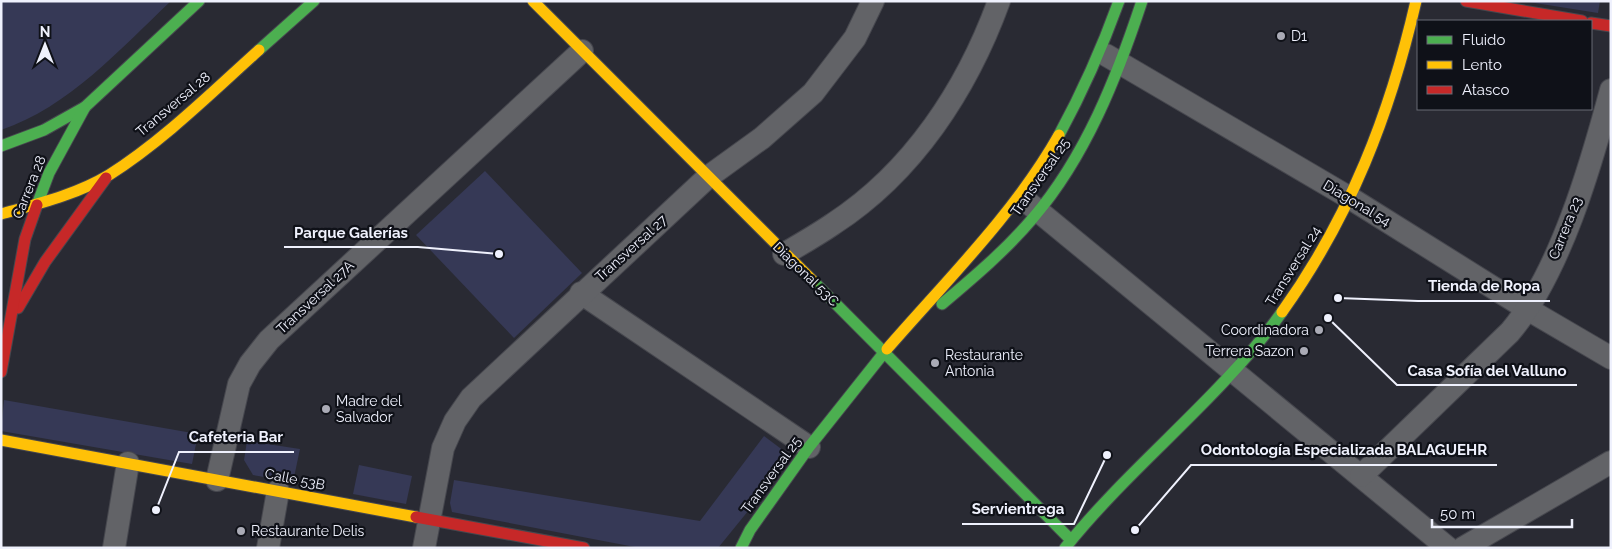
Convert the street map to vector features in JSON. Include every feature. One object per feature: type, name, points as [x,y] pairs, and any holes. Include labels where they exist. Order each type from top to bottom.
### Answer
[{"type":"street","points":[[1,146],[44,130],[85,107],[199,1]]},
{"type":"street","name":"Transversal 28","points":[[1,214],[36,205],[77,190],[108,175],[172,127],[314,1]]},
{"type":"street","name":"Diagonal 53C","points":[[533,1],[784,254],[885,351],[1071,545]]},
{"type":"street","name":"Transversal 27","points":[[424,548],[443,448],[455,422],[471,398],[581,293],[708,177],[762,138],[813,93],[855,38],[873,1]]},
{"type":"street","points":[[784,254],[835,223],[881,186],[922,143],[956,94],[984,42],[999,1]]},
{"type":"street","name":"Transversal 25","points":[[741,548],[750,530],[809,447],[885,351],[1019,196],[1041,166],[1063,129],[1101,52],[1119,1]]},
{"type":"street","name":"Transversal 25","points":[[885,351],[983,269],[1038,211],[1082,142],[1120,63],[1142,1]]},
{"type":"street","name":"Transversal 24","points":[[1071,545],[1234,370],[1280,315],[1301,285],[1350,198],[1387,112],[1416,1]]},
{"type":"street","points":[[1466,1],[1576,20]]},
{"type":"street","points":[[1592,23],[1611,26]]},
{"type":"street","name":"Transversal 27A","points":[[217,480],[239,384],[250,364],[269,340],[582,50]]},
{"type":"street","name":"Diagonal 54","points":[[1101,52],[1350,198],[1529,310],[1611,358]]},
{"type":"street","name":"Carrera 23","points":[[1360,476],[1510,332],[1529,310],[1576,203],[1611,90]]},
{"type":"street","name":"Carrera 28","points":[[1,372],[25,239],[36,205],[58,157],[85,107]]},
{"type":"street","points":[[9,325],[45,262],[108,175]]},
{"type":"street","points":[[1019,196],[1234,370],[1448,548]]},
{"type":"street","points":[[8,256],[18,272]]},
{"type":"street","points":[[581,293],[809,447]]},
{"type":"street","name":"Calle 53B","points":[[1,440],[584,548]]},
{"type":"street","points":[[1463,548],[1611,462]]},
{"type":"street","points":[[114,548],[128,463]]},
{"type":"street","points":[[268,548],[278,491]]},
{"type":"shaded area","points":[[1,1],[171,1],[113,57],[71,92],[26,120],[1,130]]},
{"type":"shaded area","points":[[1522,1],[1600,1],[1598,13]]},
{"type":"shaded area","points":[[485,171],[582,273],[514,338],[416,235]]},
{"type":"shaded area","points":[[4,400],[198,434],[192,464],[1,431]]},
{"type":"shaded area","points":[[764,436],[792,457],[718,548],[640,548],[452,512],[450,503],[454,480],[700,521]]},
{"type":"shaded area","points":[[247,441],[300,449],[293,482],[253,475],[244,460]]},
{"type":"shaded area","points":[[359,465],[412,476],[406,504],[353,494]]},
{"type":"traffic: fast","points":[[1,146],[44,130],[85,107],[199,1]]},
{"type":"traffic: fast","points":[[259,50],[314,1]]},
{"type":"traffic: fast","points":[[1059,135],[1092,69],[1119,1]]},
{"type":"traffic: fast","points":[[942,304],[1023,230],[1069,169],[1098,115],[1122,58],[1142,1]]},
{"type":"traffic: fast","points":[[37,205],[49,173],[85,107]]},
{"type":"traffic: fast","points":[[813,281],[1071,540]]},
{"type":"traffic: fast","points":[[1065,548],[1118,488],[1231,374],[1258,344],[1282,312]]},
{"type":"traffic: fast","points":[[741,548],[750,530],[809,447],[887,349]]},
{"type":"traffic: slow","points":[[533,1],[813,281]]},
{"type":"traffic: slow","points":[[1282,312],[1328,239],[1365,163],[1394,84],[1416,1]]},
{"type":"traffic: slow","points":[[1,214],[70,193],[109,175],[149,147],[259,50]]},
{"type":"traffic: slow","points":[[887,349],[1001,219],[1022,192],[1059,135]]},
{"type":"traffic: slow","points":[[1,440],[416,517]]},
{"type":"traffic: jam","points":[[1466,1],[1576,20]]},
{"type":"traffic: jam","points":[[1592,23],[1611,26]]},
{"type":"traffic: jam","points":[[18,308],[45,262],[106,178]]},
{"type":"traffic: jam","points":[[1,372],[25,239],[37,205]]},
{"type":"traffic: jam","points":[[416,517],[584,548]]},
{"type":"place","name":"D1","points":[[1281,36]]},
{"type":"place","name":"Parque Galerías","points":[[499,254]]},
{"type":"place","name":"Tienda de Ropa","points":[[1338,298]]},
{"type":"place","name":"Casa Sofía del Valluno","points":[[1328,318]]},
{"type":"place","name":"Coordinadora","points":[[1319,330]]},
{"type":"place","name":"Terrera Sazon","points":[[1304,351]]},
{"type":"place","name":"Restaurante Antonia","points":[[935,363]]},
{"type":"place","name":"Madre del Salvador","points":[[326,409]]},
{"type":"place","name":"Servientrega","points":[[1107,455]]},
{"type":"place","name":"Cafeteria Bar","points":[[156,510]]},
{"type":"place","name":"Odontología Especializada BALAGUEHR","points":[[1135,530]]},
{"type":"place","name":"Restaurante Delis","points":[[241,531]]}]
